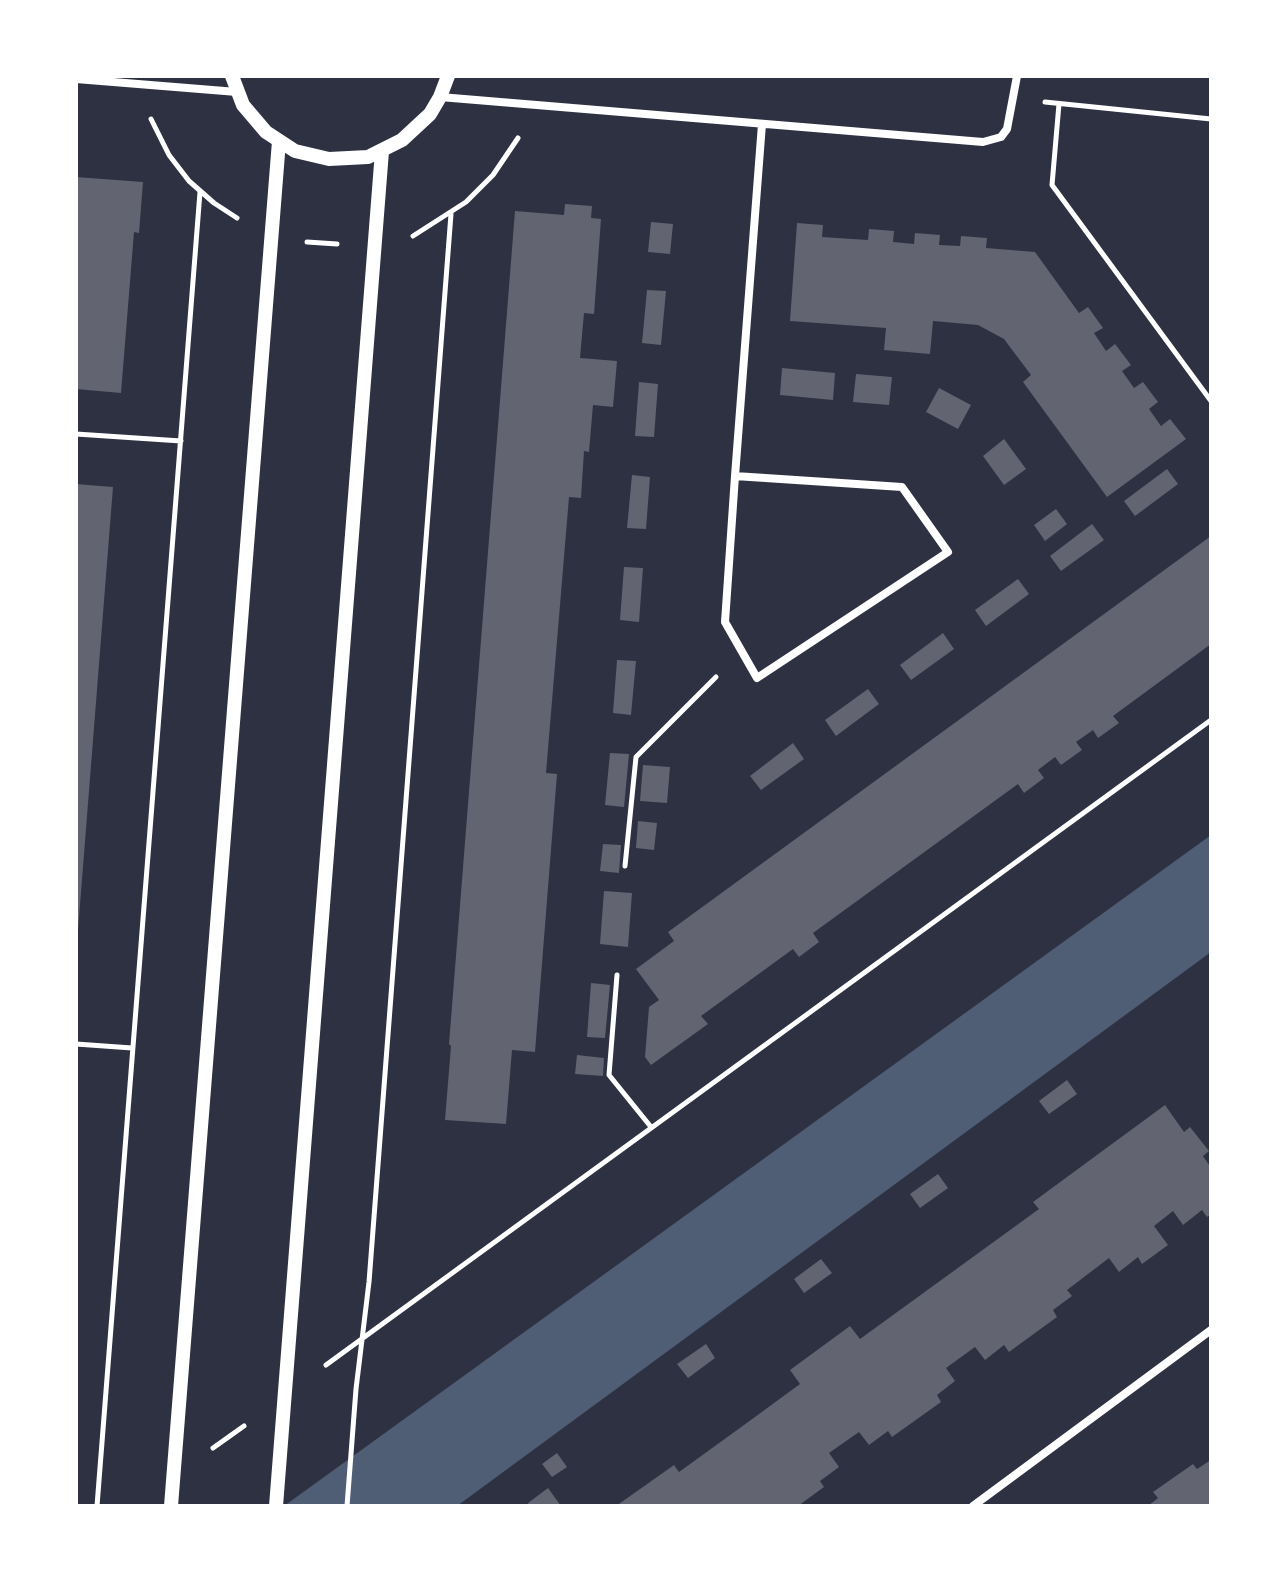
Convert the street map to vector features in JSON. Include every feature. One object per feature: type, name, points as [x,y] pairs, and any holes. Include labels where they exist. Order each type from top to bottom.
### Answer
[{"type":"street","points":[[232,76],[252,118],[295,151],[329,159],[368,157],[402,140],[418,127],[440,97],[448,76]]},
{"type":"street","points":[[440,97],[983,142],[1001,137],[1007,129],[1017,76]]},
{"type":"street","points":[[76,79],[237,92]]},
{"type":"street","points":[[735,476],[902,487],[948,552],[757,678],[725,622],[735,476],[762,124]]},
{"type":"street","points":[[171,1506],[279,141]]},
{"type":"street","points":[[276,1504],[382,151]]},
{"type":"street","points":[[973,1506],[1211,1330]]},
{"type":"path","points":[[97,1506],[200,192],[162,144],[147,111],[143,84]]},
{"type":"path","points":[[1014,96],[1059,104],[1211,119]]},
{"type":"path","points":[[1059,104],[1052,185],[1211,401]]},
{"type":"path","points":[[347,1506],[363,1338],[451,214]]},
{"type":"path","points":[[76,434],[181,441]]},
{"type":"path","points":[[625,866],[636,757],[742,652]]},
{"type":"path","points":[[174,1477],[1211,720]]},
{"type":"path","points":[[617,975],[609,1075],[652,1127]]},
{"type":"path","points":[[76,1044],[132,1048]]},
{"type":"water","points":[[1211,835],[1211,952],[457,1506],[284,1506]]},
{"type":"building","points":[[76,177],[143,182],[139,233],[134,232],[121,393],[76,389]]},
{"type":"building","points":[[565,204],[592,206],[591,218],[601,219],[594,314],[584,313],[580,358],[617,361],[613,407],[593,405],[589,452],[584,451],[581,498],[569,497],[546,773],[557,774],[535,1052],[512,1050],[506,1124],[445,1120],[515,211],[564,215]]},
{"type":"building","points":[[651,222],[673,224],[670,254],[648,252]]},
{"type":"building","points":[[797,223],[823,225],[822,237],[868,240],[869,229],[894,231],[893,242],[914,244],[915,233],[940,235],[939,245],[960,246],[961,236],[987,238],[986,248],[1035,252],[1079,313],[1088,307],[1103,328],[1094,333],[1106,351],[1115,344],[1131,365],[1122,371],[1134,388],[1143,382],[1158,402],[1149,409],[1161,426],[1170,419],[1186,439],[1107,497],[1023,382],[1031,375],[1004,339],[978,325],[933,321],[930,354],[884,350],[886,328],[790,321]]},
{"type":"building","points":[[647,290],[666,291],[661,345],[642,343]]},
{"type":"building","points":[[782,368],[835,373],[833,400],[780,395]]},
{"type":"building","points":[[856,374],[892,377],[889,405],[853,402]]},
{"type":"building","points":[[639,382],[658,384],[654,437],[635,436]]},
{"type":"building","points":[[939,388],[971,405],[958,429],[926,412]]},
{"type":"building","points":[[1004,439],[1026,469],[1004,485],[983,456]]},
{"type":"building","points":[[1167,469],[1178,484],[1135,516],[1124,501]]},
{"type":"building","points":[[632,475],[650,477],[646,529],[627,528]]},
{"type":"building","points":[[76,484],[113,487],[78,930],[76,930]]},
{"type":"building","points":[[1056,509],[1067,524],[1045,541],[1034,525]]},
{"type":"building","points":[[1092,524],[1104,540],[1061,571],[1050,556]]},
{"type":"building","points":[[1211,536],[1211,644],[1113,716],[1119,723],[1098,738],[1093,730],[1076,742],[1082,750],[1061,765],[1055,757],[1038,770],[1044,778],[1024,793],[1018,784],[813,933],[819,942],[799,957],[793,949],[701,1016],[708,1024],[651,1065],[645,1057],[649,1007],[659,1000],[636,969],[674,941],[668,932]]},
{"type":"building","points":[[624,567],[643,568],[639,622],[620,620]]},
{"type":"building","points":[[1018,579],[1029,594],[986,626],[975,610]]},
{"type":"building","points":[[943,633],[954,649],[911,680],[900,665]]},
{"type":"building","points":[[617,660],[636,661],[631,715],[613,713]]},
{"type":"building","points":[[868,689],[879,704],[836,736],[825,720]]},
{"type":"building","points":[[793,743],[804,759],[761,790],[750,776]]},
{"type":"building","points":[[610,753],[629,754],[624,807],[605,805]]},
{"type":"building","points":[[643,765],[670,767],[667,803],[640,801]]},
{"type":"building","points":[[638,821],[657,823],[654,850],[636,848]]},
{"type":"building","points":[[603,844],[621,845],[619,873],[600,871]]},
{"type":"building","points":[[604,891],[632,893],[628,947],[600,944]]},
{"type":"building","points":[[591,983],[610,985],[605,1038],[587,1037]]},
{"type":"building","points":[[577,1055],[604,1058],[603,1076],[575,1074]]},
{"type":"building","points":[[1067,1080],[1077,1094],[1049,1114],[1039,1101]]},
{"type":"building","points":[[1165,1105],[1184,1132],[1190,1127],[1209,1151],[1203,1156],[1211,1168],[1211,1214],[1207,1217],[1202,1210],[1183,1225],[1173,1211],[1154,1226],[1168,1245],[1142,1264],[1138,1257],[1119,1272],[1109,1258],[1067,1290],[1072,1296],[1053,1310],[1057,1317],[1009,1352],[1004,1345],[985,1360],[975,1347],[946,1368],[955,1381],[937,1395],[941,1402],[892,1437],[888,1431],[869,1445],[859,1432],[829,1453],[839,1467],[820,1481],[824,1487],[798,1506],[616,1506],[674,1465],[679,1472],[744,1425],[800,1384],[790,1370],[850,1326],[860,1339],[1039,1209],[1033,1202]]},
{"type":"building","points":[[938,1174],[948,1188],[920,1208],[910,1194]]},
{"type":"building","points":[[821,1259],[832,1273],[804,1293],[794,1279]]},
{"type":"building","points":[[706,1344],[715,1358],[688,1378],[677,1364]]},
{"type":"building","points":[[557,1453],[567,1467],[552,1477],[542,1464]]},
{"type":"building","points":[[1211,1460],[1211,1506],[1148,1506],[1158,1498],[1153,1492],[1193,1464],[1197,1469]]},
{"type":"building","points":[[548,1488],[561,1506],[530,1506],[528,1503]]}]
